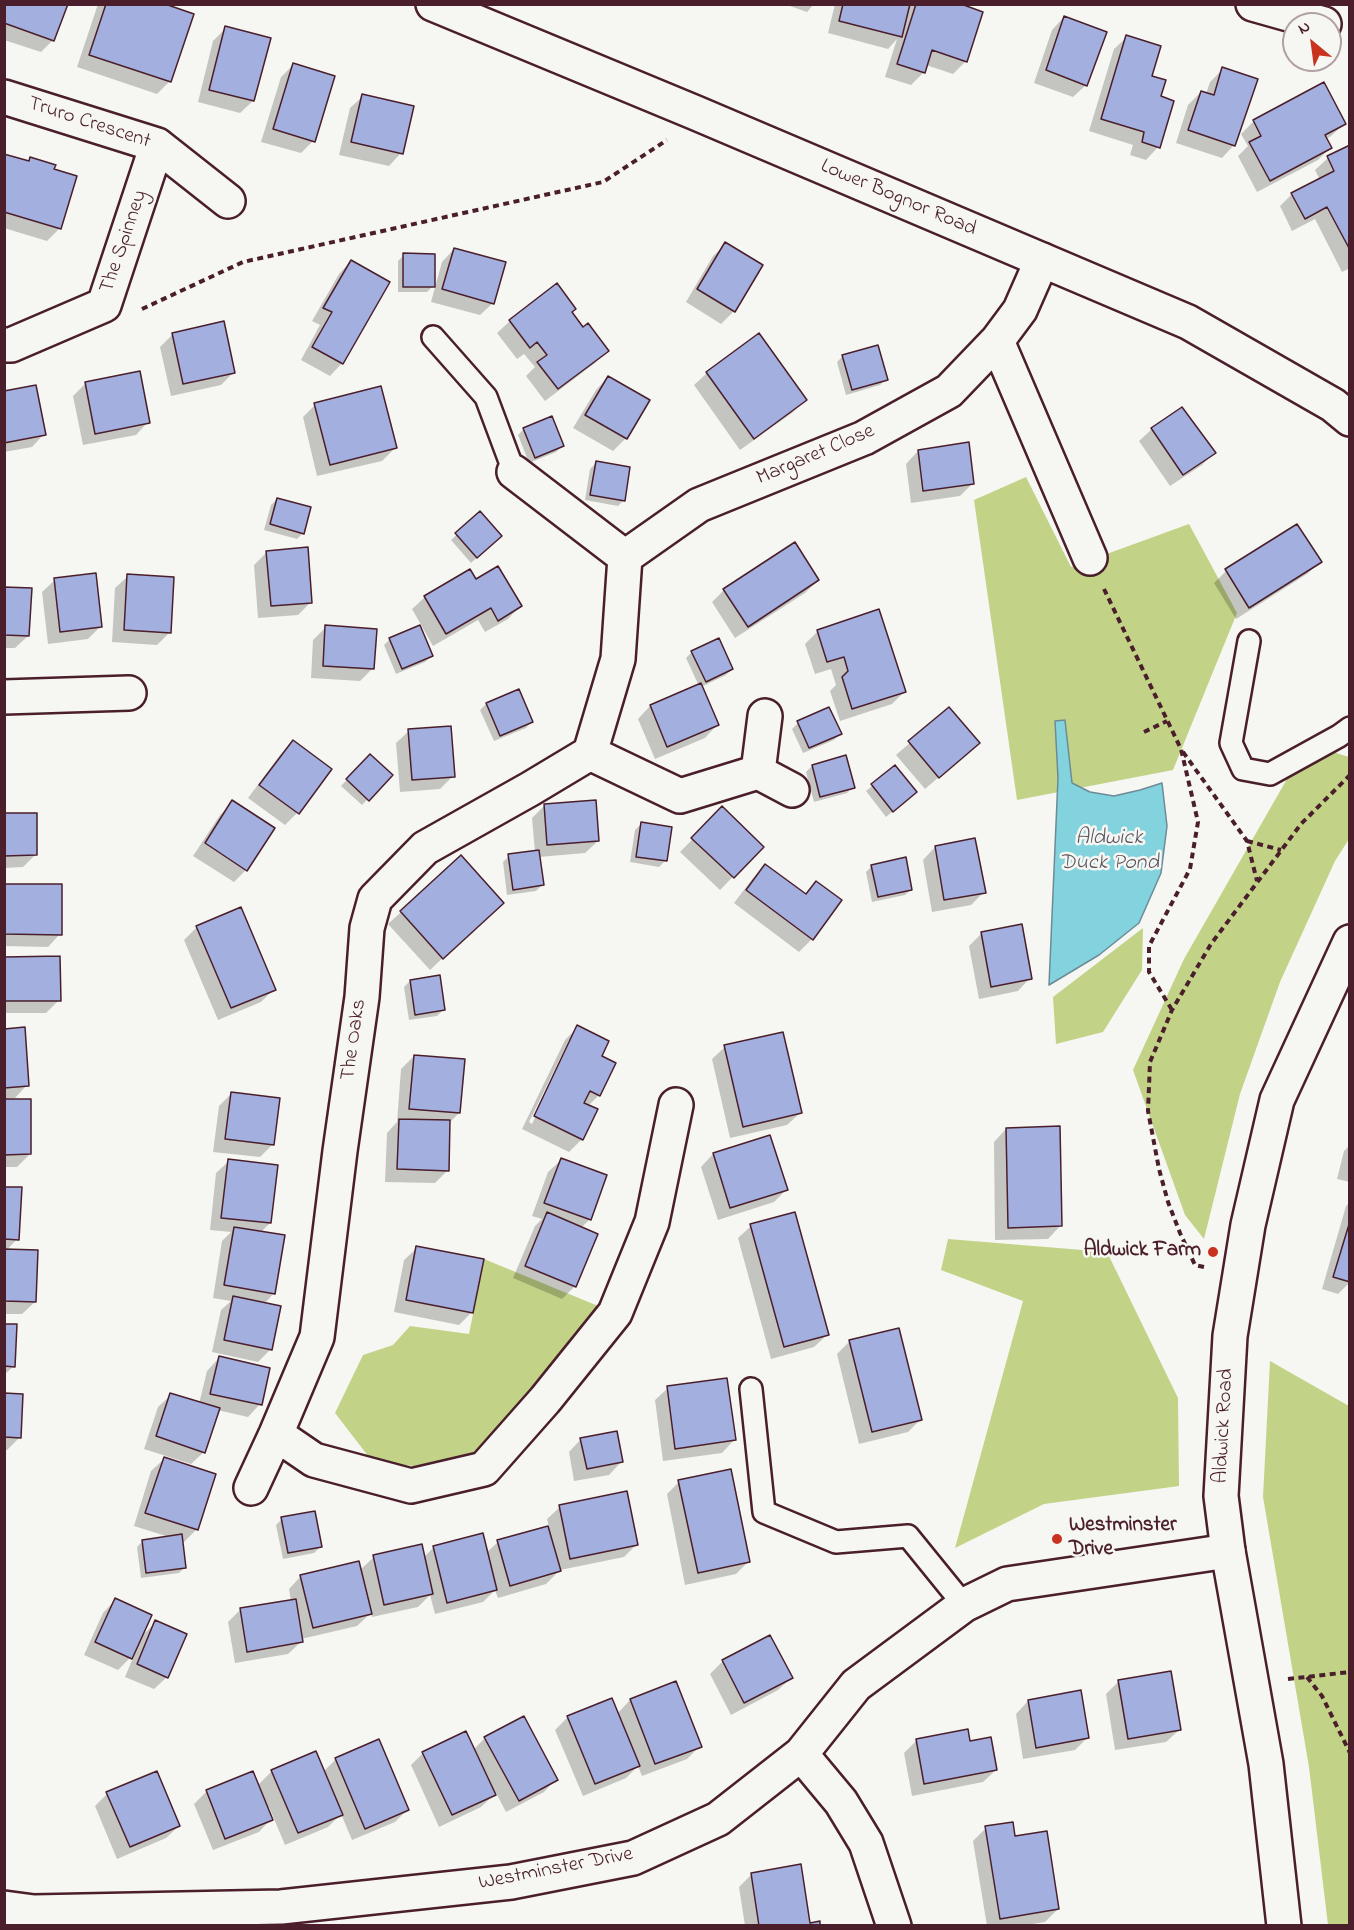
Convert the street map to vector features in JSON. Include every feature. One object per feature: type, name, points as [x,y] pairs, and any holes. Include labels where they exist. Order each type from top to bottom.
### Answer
[{"type":"street","name":"Lower Bognor Road","points":[[433,4],[1188,322],[1334,405],[1350,419]]},
{"type":"street","points":[[1253,4],[1282,12]]},
{"type":"street","name":"Truro Crescent","points":[[4,97],[158,145],[228,201]]},
{"type":"street","name":"The Spinney","points":[[4,345],[11,345],[104,305],[158,145]]},
{"type":"street","name":"Margaret Close","points":[[626,557],[699,505],[864,438],[950,391],[997,341],[1020,310],[1042,260]]},
{"type":"street","points":[[997,341],[1090,558]]},
{"type":"street","points":[[514,472],[626,557],[618,658],[590,753],[680,796],[758,772],[792,790]]},
{"type":"street","points":[[4,697],[129,693]]},
{"type":"street","points":[[758,772],[765,716]]},
{"type":"street","name":"The Oaks","points":[[250,1488],[276,1434],[316,1337],[362,997],[367,928],[375,899],[425,848],[590,753]]},
{"type":"street","name":"Aldwick Road","points":[[1284,1926],[1266,1764],[1228,1551],[1221,1496],[1230,1336],[1248,1225],[1276,1100],[1350,942]]},
{"type":"street","points":[[276,1434],[314,1460],[411,1486],[484,1468],[545,1400],[615,1313],[652,1222],[676,1105]]},
{"type":"street","name":"Westminster Drive","points":[[4,1908],[34,1912],[281,1907],[511,1882],[633,1858],[718,1819],[801,1754],[855,1685],[964,1605],[1007,1584],[1228,1551]]},
{"type":"street","points":[[801,1754],[841,1802],[866,1843],[894,1926]]},
{"type":"lane","points":[[433,337],[486,398],[514,472]]},
{"type":"lane","points":[[1249,641],[1231,743],[1243,769],[1270,774],[1350,728]]},
{"type":"lane","points":[[751,1389],[764,1512],[836,1542],[908,1536],[964,1605]]},
{"type":"path","points":[[138,311],[243,262],[603,182],[678,133],[696,113]]},
{"type":"path","points":[[1090,558],[1180,749],[1198,822],[1190,869],[1149,946],[1149,972],[1172,1010]]},
{"type":"path","points":[[1144,732],[1167,721]]},
{"type":"path","points":[[1180,749],[1247,841],[1257,882]]},
{"type":"path","points":[[1240,1277],[1195,1265],[1168,1202],[1159,1169],[1149,1111],[1150,1062],[1172,1010],[1211,944],[1301,824],[1350,775]]},
{"type":"path","points":[[1247,841],[1281,850]]},
{"type":"path","points":[[1251,1682],[1350,1671]]},
{"type":"path","points":[[1307,1677],[1322,1696],[1350,1753]]},
{"type":"green space","points":[[1026,477],[1071,567],[1189,524],[1237,613],[1173,770],[1017,800],[974,500]]},
{"type":"green space","points":[[1333,752],[1349,757],[1349,839],[1335,861],[1280,982],[1240,1094],[1204,1239],[1185,1215],[1133,1070],[1184,959],[1287,779]]},
{"type":"green space","points":[[1143,928],[1142,970],[1103,1032],[1056,1044],[1053,997]]},
{"type":"green space","points":[[948,1239],[1107,1252],[1178,1398],[1179,1486],[1044,1504],[955,1548],[1023,1301],[941,1270]]},
{"type":"green space","points":[[484,1259],[603,1308],[478,1454],[421,1467],[372,1461],[335,1413],[363,1355],[393,1345],[410,1326],[469,1334]]},
{"type":"green space","points":[[1270,1361],[1349,1406],[1349,1925],[1328,1925],[1309,1767],[1263,1497]]},
{"type":"water","name":"Aldwick Duck Pond","points":[[1065,720],[1072,783],[1090,792],[1114,796],[1162,783],[1167,826],[1161,873],[1139,923],[1099,955],[1049,985],[1058,778],[1055,721]]},
{"type":"building","points":[[4,4],[68,4],[54,41],[4,23]]},
{"type":"building","points":[[106,4],[165,4],[194,14],[171,82],[89,55]]},
{"type":"building","points":[[843,4],[910,4],[902,37],[839,21]]},
{"type":"building","points":[[916,4],[961,4],[983,12],[967,62],[932,50],[925,73],[897,64]]},
{"type":"building","points":[[1064,16],[1107,32],[1087,86],[1046,70]]},
{"type":"building","points":[[225,26],[271,38],[254,101],[209,90]]},
{"type":"building","points":[[1126,35],[1161,46],[1152,76],[1166,80],[1161,96],[1174,101],[1160,148],[1142,142],[1144,132],[1101,119]]},
{"type":"building","points":[[293,63],[335,76],[315,142],[273,129]]},
{"type":"building","points":[[1222,67],[1258,79],[1235,146],[1188,130],[1201,91],[1214,95]]},
{"type":"building","points":[[1324,82],[1346,124],[1325,135],[1332,148],[1270,181],[1249,142],[1261,136],[1253,120]]},
{"type":"building","points":[[362,94],[414,106],[403,154],[351,142]]},
{"type":"building","points":[[1350,145],[1350,250],[1327,207],[1305,219],[1291,193],[1334,171],[1327,156]]},
{"type":"building","points":[[4,154],[29,161],[30,157],[56,165],[54,169],[77,176],[61,229],[4,212]]},
{"type":"building","points":[[725,242],[763,265],[735,312],[697,289]]},
{"type":"building","points":[[454,248],[506,262],[494,304],[442,289]]},
{"type":"building","points":[[403,253],[435,254],[435,287],[403,287]]},
{"type":"building","points":[[351,260],[390,282],[343,364],[312,347],[332,312],[323,308]]},
{"type":"building","points":[[557,283],[576,309],[572,312],[583,327],[588,323],[609,351],[558,389],[537,362],[547,355],[537,342],[530,348],[509,320]]},
{"type":"building","points":[[224,321],[235,373],[183,384],[172,333]]},
{"type":"building","points":[[759,333],[807,400],[754,439],[706,372]]},
{"type":"building","points":[[878,345],[888,380],[852,390],[842,355]]},
{"type":"building","points":[[140,371],[150,423],[95,434],[85,382]]},
{"type":"building","points":[[608,376],[650,400],[627,439],[585,415]]},
{"type":"building","points":[[36,385],[46,435],[4,443],[4,391]]},
{"type":"building","points":[[381,386],[397,448],[330,465],[314,403]]},
{"type":"building","points":[[1182,407],[1216,453],[1183,475],[1151,428]]},
{"type":"building","points":[[552,416],[564,446],[535,458],[523,428]]},
{"type":"building","points":[[969,442],[974,484],[923,491],[918,450]]},
{"type":"building","points":[[596,461],[630,467],[625,501],[590,495]]},
{"type":"building","points":[[277,498],[311,507],[304,534],[270,524]]},
{"type":"building","points":[[480,511],[502,536],[477,558],[455,533]]},
{"type":"building","points":[[1297,524],[1322,562],[1249,608],[1225,569]]},
{"type":"building","points":[[795,542],[819,580],[748,627],[723,589]]},
{"type":"building","points":[[308,547],[312,603],[271,606],[266,551]]},
{"type":"building","points":[[498,566],[522,606],[498,621],[491,608],[446,634],[424,596],[470,569],[476,579]]},
{"type":"building","points":[[96,573],[102,627],[60,632],[54,578]]},
{"type":"building","points":[[127,574],[174,577],[171,633],[124,630]]},
{"type":"building","points":[[4,587],[32,588],[29,636],[4,635]]},
{"type":"building","points":[[879,609],[906,692],[852,709],[842,677],[848,671],[844,657],[827,662],[817,630]]},
{"type":"building","points":[[325,625],[377,629],[374,669],[323,666]]},
{"type":"building","points":[[420,625],[433,656],[402,669],[389,638]]},
{"type":"building","points":[[719,638],[733,669],[706,682],[691,651]]},
{"type":"building","points":[[701,683],[719,725],[667,747],[650,705]]},
{"type":"building","points":[[519,689],[533,722],[500,736],[486,703]]},
{"type":"building","points":[[829,707],[842,734],[809,748],[797,721]]},
{"type":"building","points":[[949,707],[980,743],[939,778],[908,741]]},
{"type":"building","points":[[451,726],[455,777],[412,780],[408,729]]},
{"type":"building","points":[[293,740],[332,769],[299,814],[259,785]]},
{"type":"building","points":[[370,754],[393,775],[369,801],[346,779]]},
{"type":"building","points":[[846,755],[855,788],[820,797],[812,765]]},
{"type":"building","points":[[895,765],[917,792],[893,812],[871,784]]},
{"type":"building","points":[[232,800],[275,828],[247,871],[205,843]]},
{"type":"building","points":[[596,800],[599,841],[547,845],[544,804]]},
{"type":"building","points":[[722,806],[764,847],[734,878],[691,838]]},
{"type":"building","points":[[4,813],[37,813],[37,855],[4,856]]},
{"type":"building","points":[[641,822],[672,827],[667,861],[636,857]]},
{"type":"building","points":[[975,838],[986,893],[944,900],[935,846]]},
{"type":"building","points":[[539,850],[544,885],[513,890],[508,854]]},
{"type":"building","points":[[461,855],[504,903],[443,959],[400,911]]},
{"type":"building","points":[[906,857],[912,890],[878,897],[871,865]]},
{"type":"building","points":[[765,864],[806,894],[816,881],[842,900],[813,940],[746,890]]},
{"type":"building","points":[[4,884],[62,884],[62,935],[4,934]]},
{"type":"building","points":[[241,907],[276,990],[231,1008],[196,926]]},
{"type":"building","points":[[1022,924],[1032,979],[991,987],[981,932]]},
{"type":"building","points":[[60,956],[61,1001],[4,1001],[4,957]]},
{"type":"building","points":[[440,975],[445,1010],[415,1015],[410,980]]},
{"type":"building","points":[[577,1025],[609,1041],[602,1056],[616,1063],[600,1096],[590,1091],[584,1103],[598,1109],[583,1140],[534,1116]]},
{"type":"building","points":[[25,1027],[29,1086],[4,1088],[4,1029]]},
{"type":"building","points":[[783,1032],[802,1113],[743,1127],[724,1045]]},
{"type":"building","points":[[414,1055],[465,1059],[460,1113],[409,1109]]},
{"type":"building","points":[[231,1092],[280,1098],[274,1145],[225,1139]]},
{"type":"building","points":[[4,1099],[31,1099],[31,1154],[4,1155]]},
{"type":"building","points":[[399,1119],[450,1120],[449,1171],[397,1169]]},
{"type":"building","points":[[1060,1126],[1062,1226],[1008,1228],[1006,1128]]},
{"type":"building","points":[[770,1135],[788,1190],[730,1208],[713,1153]]},
{"type":"building","points":[[561,1158],[607,1175],[591,1220],[544,1203]]},
{"type":"building","points":[[228,1159],[278,1165],[271,1223],[221,1218]]},
{"type":"building","points":[[4,1187],[22,1187],[19,1240],[4,1239]]},
{"type":"building","points":[[547,1212],[598,1234],[576,1287],[525,1266]]},
{"type":"building","points":[[795,1212],[829,1335],[784,1347],[750,1224]]},
{"type":"building","points":[[1350,1221],[1350,1282],[1333,1277]]},
{"type":"building","points":[[234,1227],[285,1235],[275,1294],[224,1285]]},
{"type":"building","points":[[416,1246],[484,1259],[473,1313],[406,1300]]},
{"type":"building","points":[[4,1249],[38,1250],[36,1302],[4,1301]]},
{"type":"building","points":[[233,1296],[281,1306],[272,1350],[224,1340]]},
{"type":"building","points":[[4,1324],[17,1324],[15,1367],[4,1366]]},
{"type":"building","points":[[899,1328],[922,1420],[872,1432],[849,1340]]},
{"type":"building","points":[[219,1356],[270,1368],[262,1405],[210,1394]]},
{"type":"building","points":[[727,1378],[736,1440],[675,1449],[667,1386]]},
{"type":"building","points":[[4,1393],[23,1394],[21,1438],[4,1437]]},
{"type":"building","points":[[170,1393],[220,1408],[205,1453],[156,1436]]},
{"type":"building","points":[[617,1431],[623,1462],[587,1469],[580,1438]]},
{"type":"building","points":[[164,1457],[216,1474],[198,1530],[145,1513]]},
{"type":"building","points":[[731,1469],[750,1562],[698,1573],[678,1480]]},
{"type":"building","points":[[627,1491],[638,1545],[570,1559],[559,1505]]},
{"type":"building","points":[[315,1511],[322,1547],[288,1553],[281,1517]]},
{"type":"building","points":[[548,1526],[561,1571],[510,1586],[497,1540]]},
{"type":"building","points":[[483,1533],[497,1590],[447,1603],[433,1546]]},
{"type":"building","points":[[182,1534],[186,1568],[146,1573],[142,1540]]},
{"type":"building","points":[[422,1544],[433,1594],[384,1605],[373,1555]]},
{"type":"building","points":[[359,1561],[372,1614],[313,1628],[300,1575]]},
{"type":"building","points":[[115,1598],[152,1615],[132,1659],[95,1642]]},
{"type":"building","points":[[296,1599],[303,1642],[247,1652],[240,1608]]},
{"type":"building","points":[[155,1620],[187,1634],[168,1678],[137,1664]]},
{"type":"building","points":[[770,1635],[793,1678],[744,1703],[722,1660]]},
{"type":"building","points":[[1171,1671],[1181,1730],[1128,1739],[1118,1680]]},
{"type":"building","points":[[676,1681],[702,1747],[655,1764],[630,1699]]},
{"type":"building","points":[[1081,1690],[1089,1738],[1036,1748],[1028,1700]]},
{"type":"building","points":[[612,1698],[640,1766],[595,1784],[567,1716]]},
{"type":"building","points":[[524,1716],[558,1780],[519,1801],[484,1737]]},
{"type":"building","points":[[968,1729],[970,1741],[991,1737],[997,1770],[924,1784],[916,1739]]},
{"type":"building","points":[[466,1731],[496,1795],[452,1815],[422,1752]]},
{"type":"building","points":[[379,1739],[409,1810],[365,1829],[335,1758]]},
{"type":"building","points":[[316,1751],[343,1815],[298,1833],[271,1770]]},
{"type":"building","points":[[157,1771],[180,1826],[130,1847],[106,1792]]},
{"type":"building","points":[[253,1771],[273,1820],[225,1839],[206,1790]]},
{"type":"building","points":[[1013,1822],[1015,1836],[1047,1831],[1059,1909],[1000,1919],[985,1826]]},
{"type":"building","points":[[801,1864],[810,1923],[820,1921],[820,1926],[759,1926],[751,1873]]},
{"type":"place","name":"Aldwick Farm","points":[[1213,1252]]},
{"type":"place","name":"Westminster Drive","points":[[1057,1539]]}]
